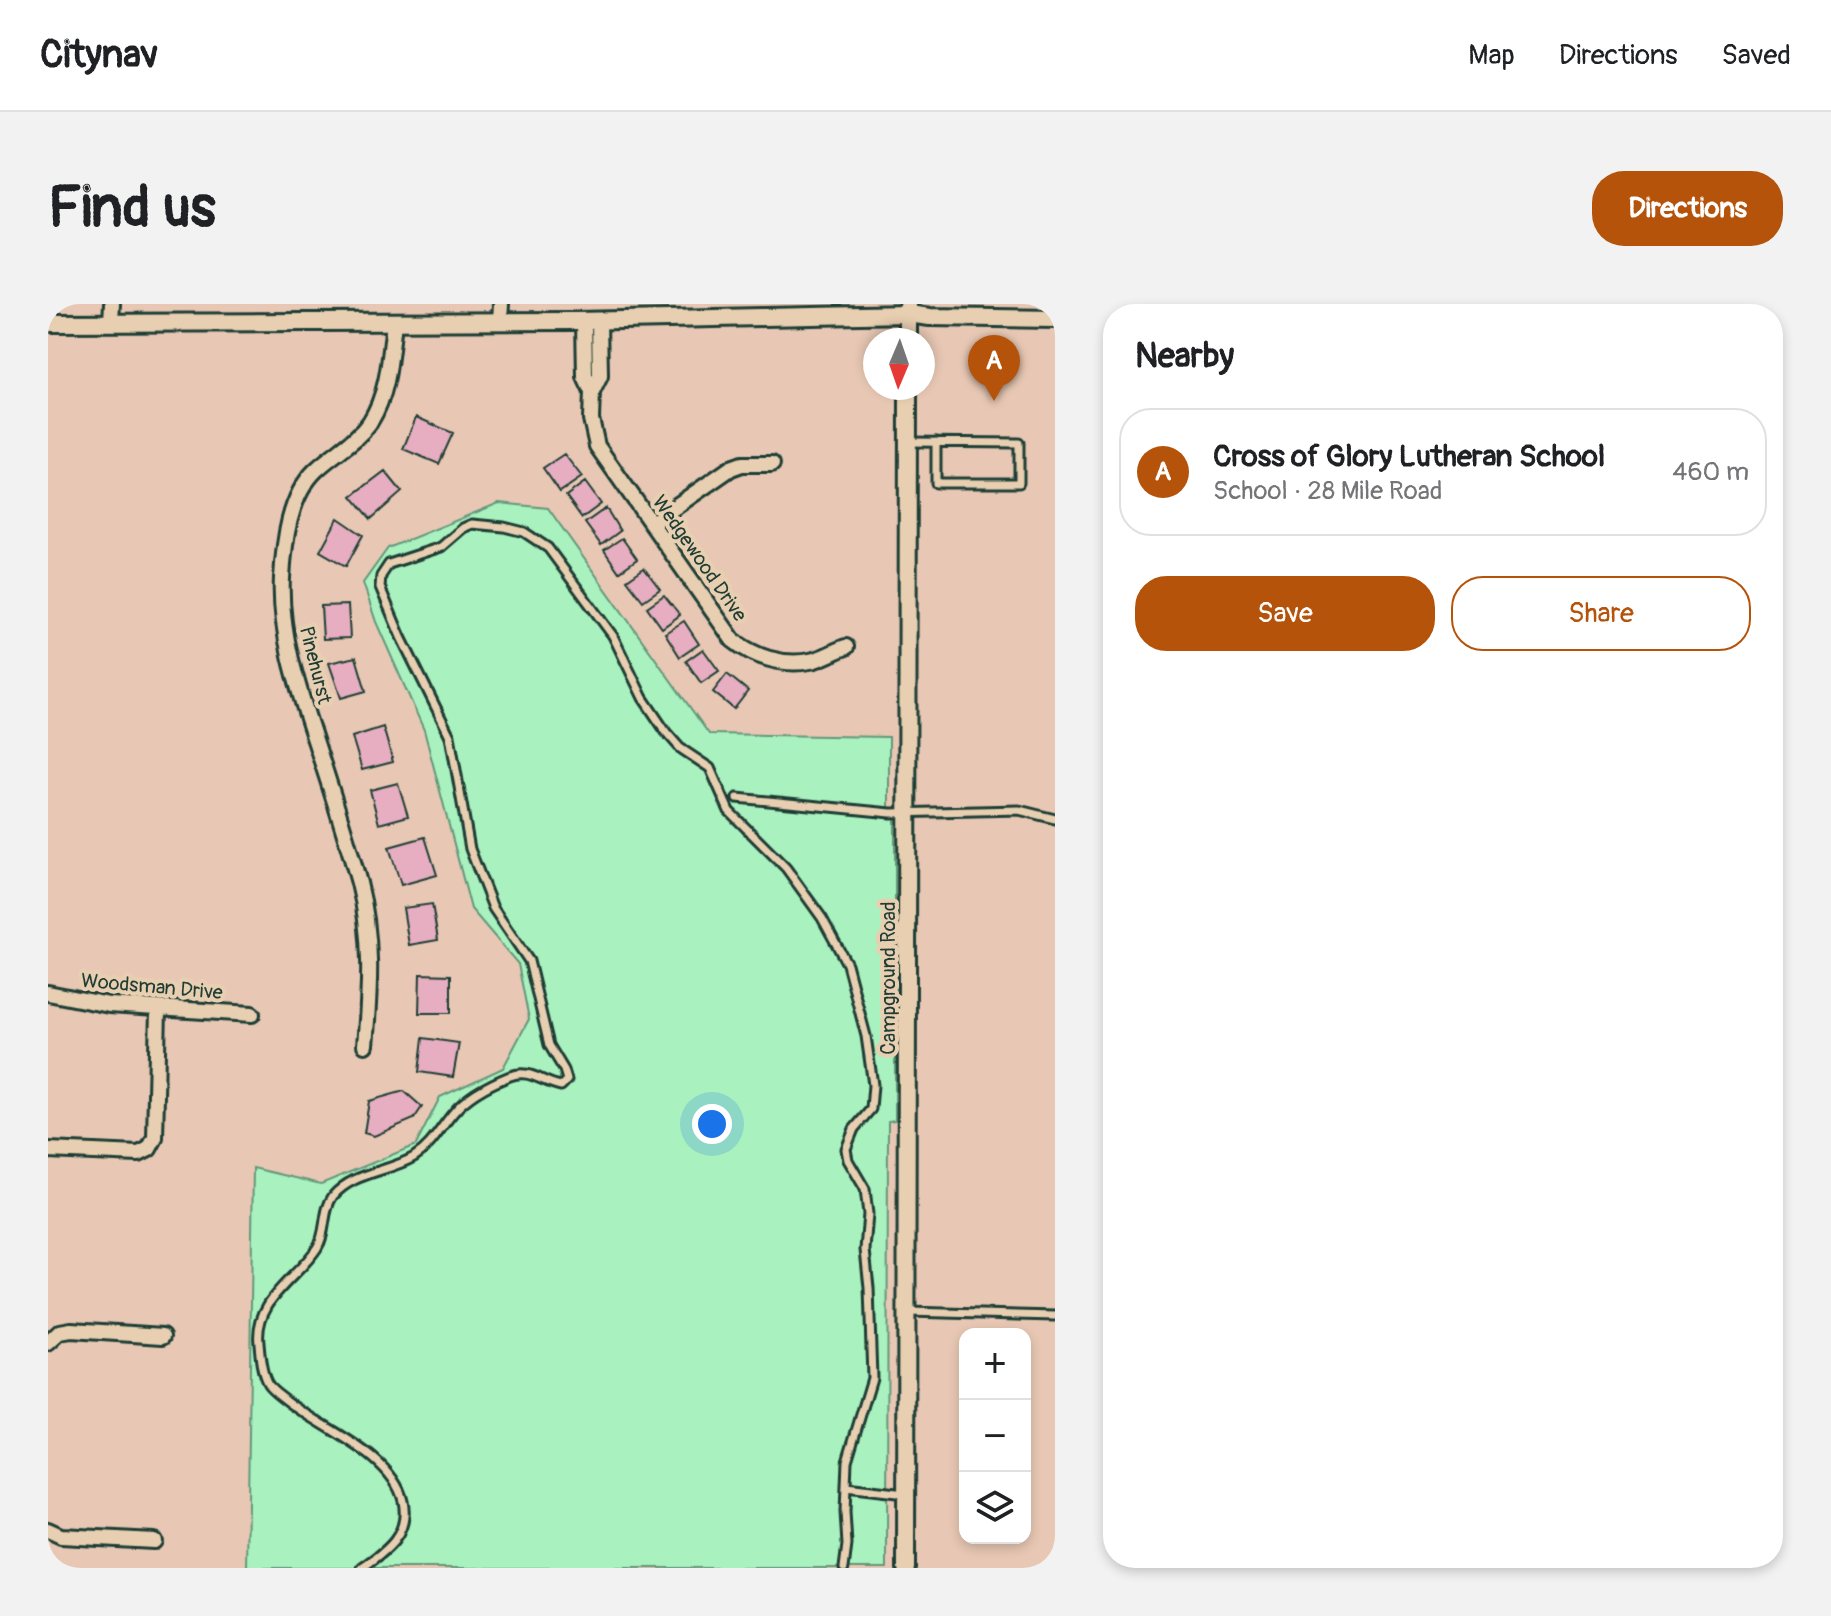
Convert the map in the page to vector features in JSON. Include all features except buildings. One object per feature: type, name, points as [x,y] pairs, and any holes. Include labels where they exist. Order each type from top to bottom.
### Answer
[{"type":"street","points":[[500,321],[501,304]]},
{"type":"street","points":[[48,323],[111,313],[394,322],[592,320],[908,309],[930,317],[1055,319]]},
{"type":"street","name":"Wedgewood Drive","points":[[592,320],[600,376],[592,392],[591,419],[597,446],[733,640],[749,652],[768,659],[810,661],[846,647]]},
{"type":"street","name":"Pinehurst","points":[[365,1045],[371,981],[370,941],[359,884],[298,687],[284,620],[282,580],[287,529],[299,495],[314,471],[350,444],[370,422],[385,391],[394,322]]},
{"type":"street","name":"Campground Road","points":[[906,1568],[908,400]]},
{"type":"street","points":[[652,523],[731,468],[742,464],[772,464]]},
{"type":"street","name":"Woodsman Drive","points":[[48,993],[109,1005],[252,1014]]},
{"type":"street","points":[[48,1150],[139,1154],[149,1149],[155,1138],[158,1009]]},
{"type":"street","points":[[48,1343],[60,1332],[163,1336]]},
{"type":"street","points":[[50,1532],[154,1541]]},
{"type":"lane","points":[[908,442],[936,442],[1019,443],[1019,483],[936,483],[936,442]]},
{"type":"lane","points":[[362,1568],[383,1554],[402,1531],[405,1512],[401,1493],[388,1472],[353,1443],[301,1412],[267,1383],[258,1339],[263,1315],[275,1293],[316,1250],[322,1240],[330,1202],[341,1189],[366,1174],[418,1155],[439,1135],[466,1099],[510,1076],[526,1073],[561,1086],[567,1080],[549,1045],[529,961],[493,908],[470,849],[450,736],[380,587],[383,572],[393,562],[441,547],[472,524],[524,532],[548,548],[613,636],[643,698],[666,732],[680,748],[710,768],[729,811],[786,868],[822,918],[847,964],[866,1036],[873,1096],[871,1109],[854,1129],[846,1149],[848,1160],[865,1189],[868,1214],[865,1250],[872,1378],[850,1450],[844,1568]]},
{"type":"lane","points":[[737,798],[828,808],[909,812],[1019,810],[1055,819]]},
{"type":"lane","points":[[908,1312],[1055,1316]]},
{"type":"lane","points":[[846,1487],[907,1494]]},
{"type":"green space","points":[[499,503],[548,508],[709,734],[889,737],[889,815],[895,816],[895,1120],[888,1121],[887,1568],[247,1568],[253,1168],[321,1184],[416,1145],[440,1097],[503,1068],[529,1019],[518,964],[471,909],[424,730],[376,622],[363,583],[388,548]]},
{"type":"place","name":"Cross of Glory Lutheran School","points":[[994,401]]}]
